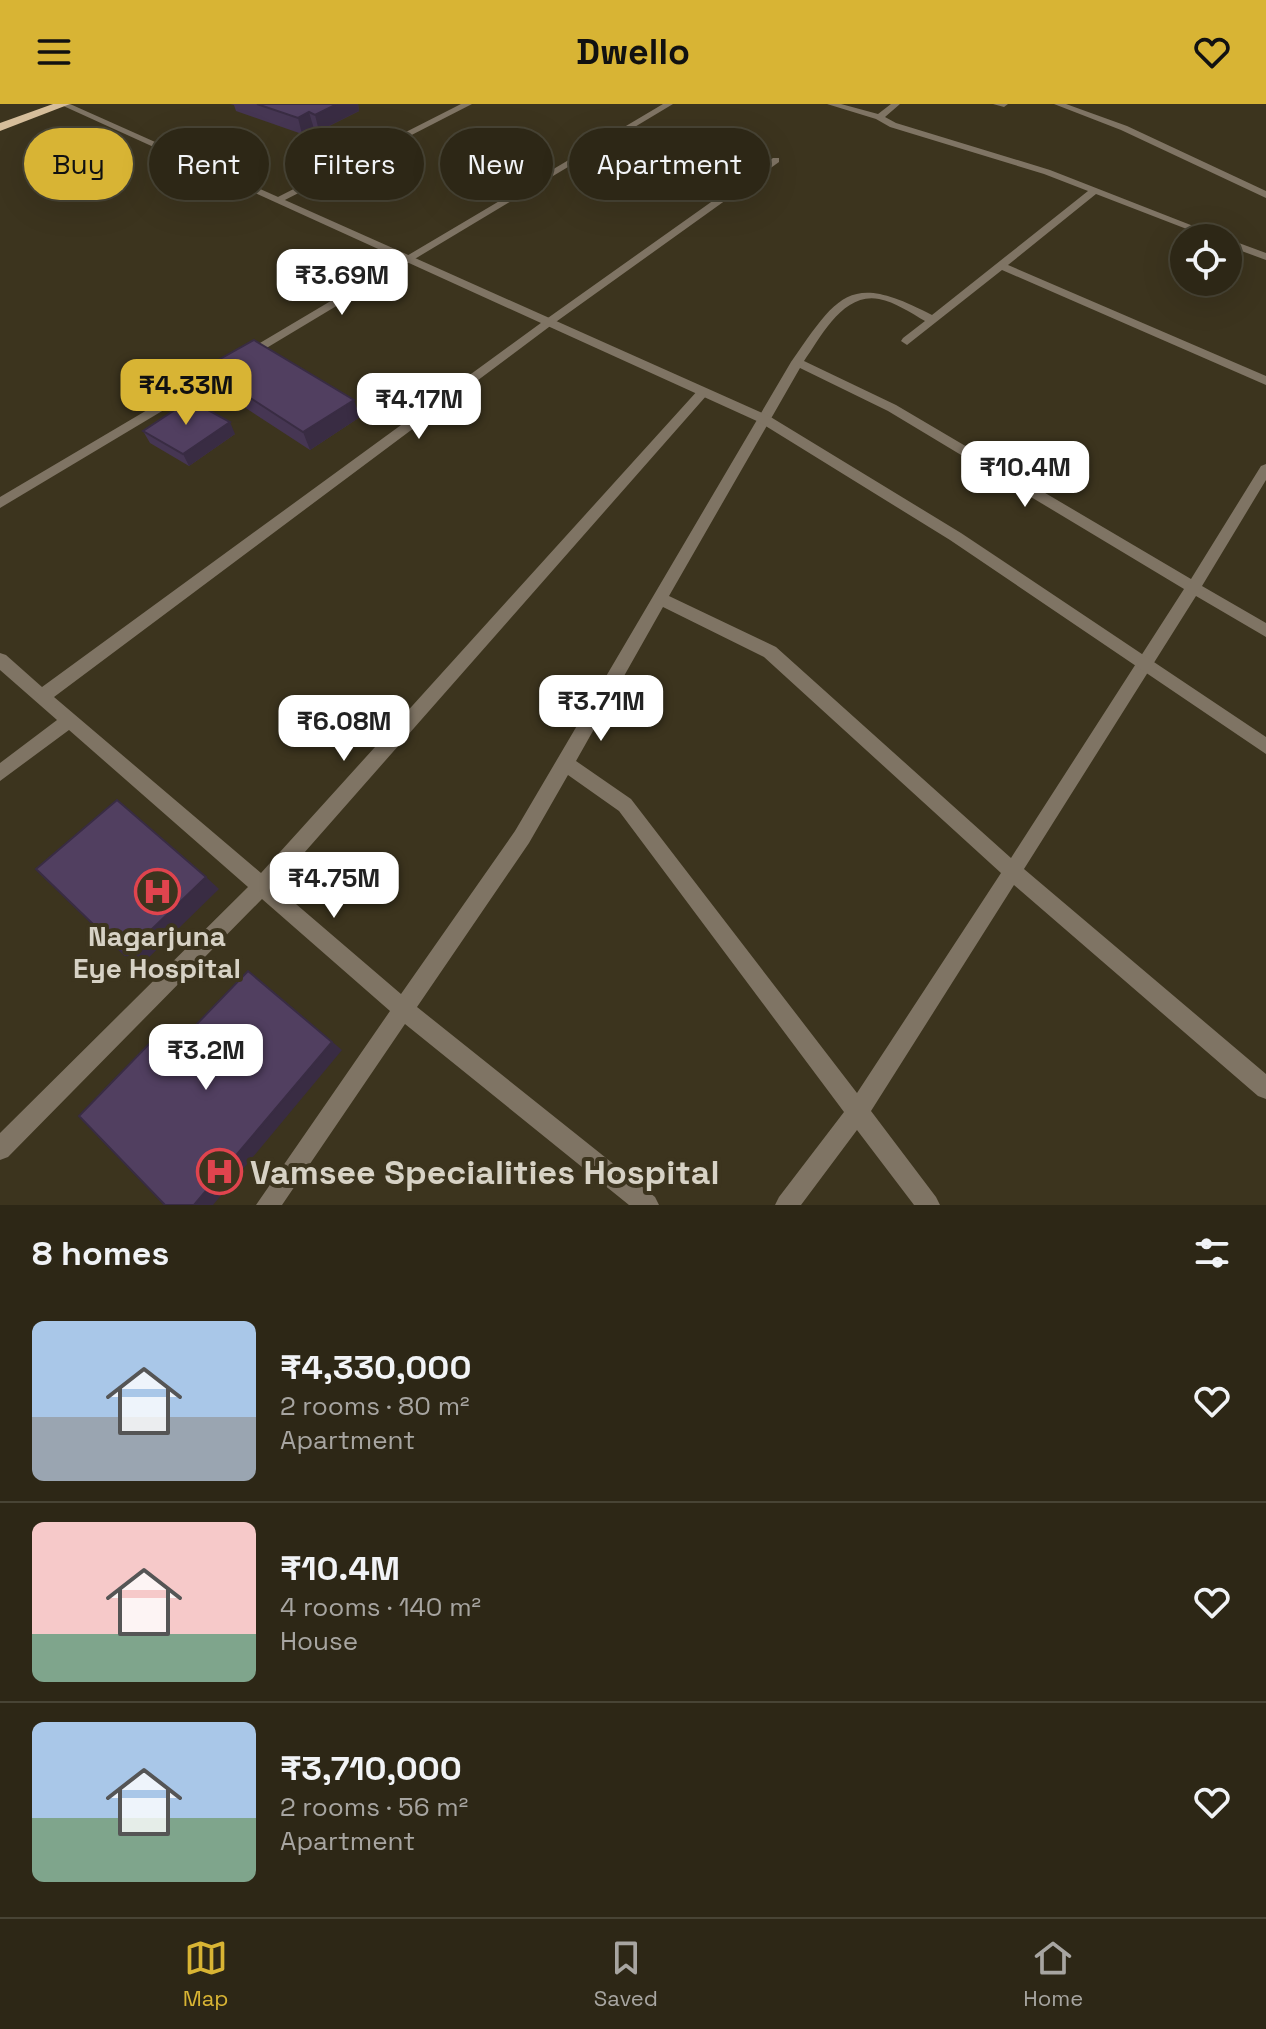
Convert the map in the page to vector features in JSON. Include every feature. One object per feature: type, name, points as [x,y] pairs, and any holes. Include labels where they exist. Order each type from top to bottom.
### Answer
[{"type":"highway","points":[[0,127],[63,104]]},
{"type":"street","points":[[63,104],[764,419],[910,507],[1266,746]]},
{"type":"street","points":[[277,200],[468,104]]},
{"type":"street","points":[[0,503],[405,258],[669,104]]},
{"type":"street","points":[[831,104],[879,117],[893,125],[1095,190],[1183,224]]},
{"type":"street","points":[[879,117],[896,104]]},
{"type":"street","points":[[997,104],[1004,104]]},
{"type":"street","points":[[1058,104],[1124,128],[1266,195]]},
{"type":"street","points":[[42,696],[549,322],[776,160]]},
{"type":"street","points":[[907,341],[1095,190]]},
{"type":"street","points":[[1242,248],[1266,257]]},
{"type":"street","points":[[1002,266],[1266,381]]},
{"type":"street","points":[[268,1205],[522,837],[797,362],[835,312],[852,299],[871,294],[884,297],[933,320]]},
{"type":"street","points":[[797,362],[892,408],[1266,631]]},
{"type":"street","points":[[0,1149],[262,886],[703,392]]},
{"type":"street","points":[[787,1205],[858,1111],[1145,666],[1266,469]]},
{"type":"street","points":[[661,599],[770,652],[1012,871],[1266,1088]]},
{"type":"street","points":[[0,660],[402,1008],[647,1205]]},
{"type":"street","points":[[0,773],[69,720]]},
{"type":"street","points":[[565,763],[625,805],[928,1205]]},
{"type":"building","points":[[257,104],[337,104],[315,115],[309,112],[298,118]]},
{"type":"building","points":[[254,340],[354,400],[303,432],[204,368]]},
{"type":"building","points":[[190,400],[230,422],[183,454],[143,431]]},
{"type":"building","points":[[117,800],[206,877],[125,955],[36,869]]},
{"type":"building","points":[[248,971],[332,1042],[194,1205],[165,1205],[79,1116],[152,1041],[168,1054]]},
{"type":"place","name":"Nagarjuna Eye Hospital","points":[[157,891]]},
{"type":"place","name":"Vamsee Specialities Hospital","points":[[219,1172]]}]
